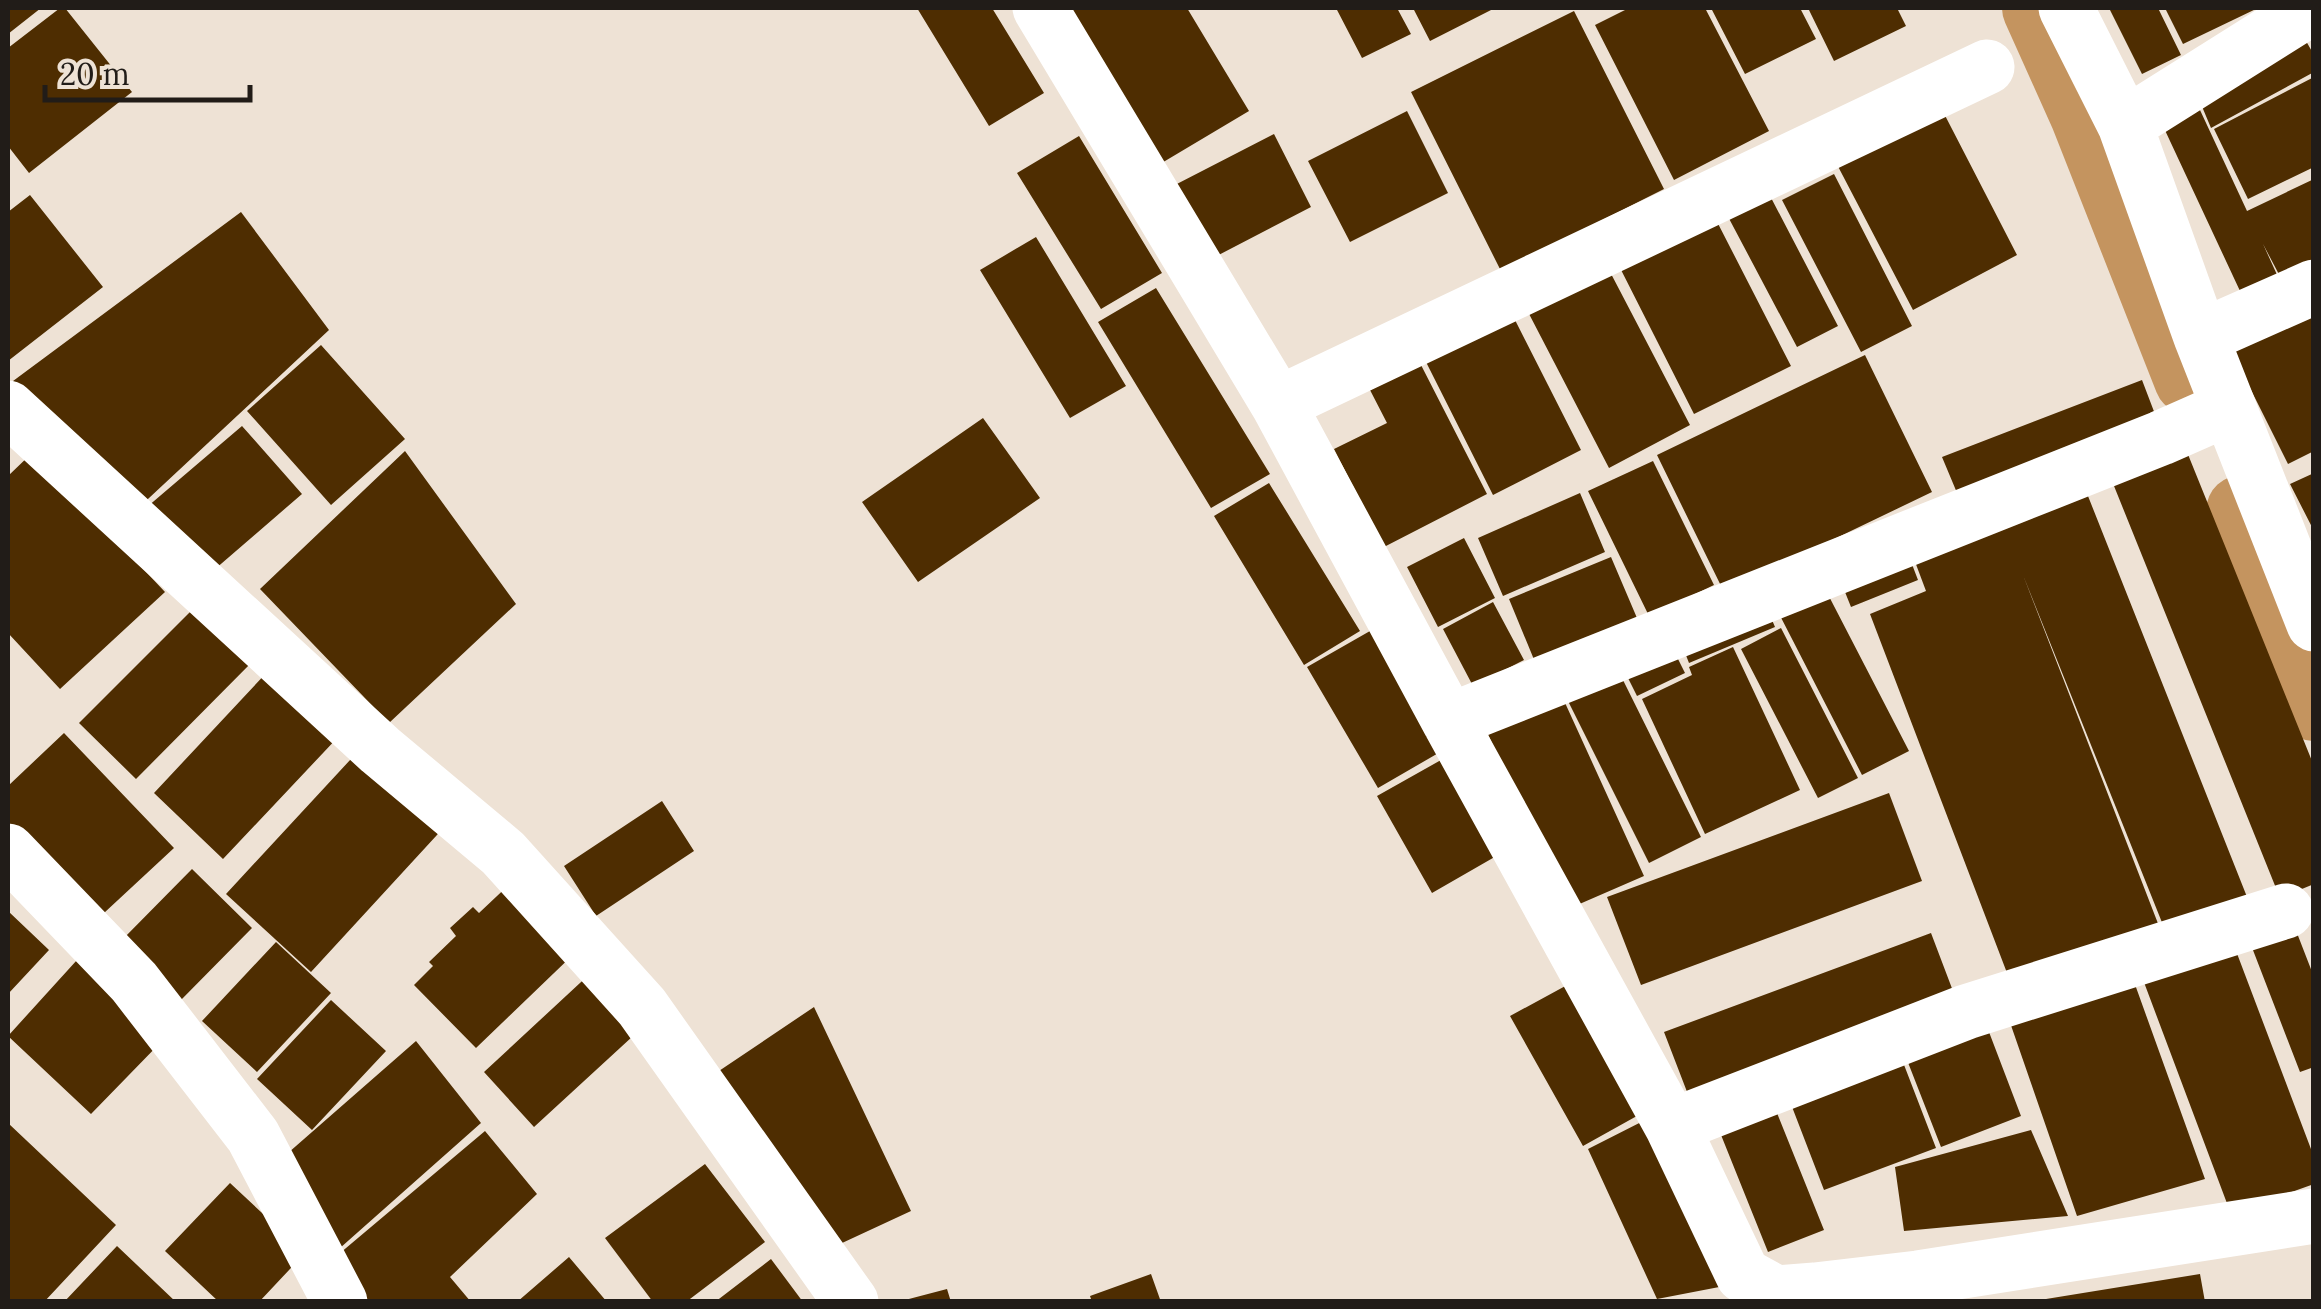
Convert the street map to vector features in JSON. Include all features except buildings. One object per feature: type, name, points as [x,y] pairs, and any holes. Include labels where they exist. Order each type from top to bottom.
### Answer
[{"type":"street","points":[[1040,8],[1278,404],[1672,1126],[1744,1276],[1776,1293],[1920,1290],[2314,1216]]},
{"type":"street","points":[[2066,8],[2125,125],[2201,337],[2314,624]]},
{"type":"street","points":[[2125,125],[2311,8]]},
{"type":"street","points":[[1278,404],[1987,66]]},
{"type":"street","points":[[2201,337],[2314,287]]},
{"type":"street","points":[[8,408],[380,750],[502,853],[642,1007],[852,1302]]},
{"type":"street","points":[[1449,721],[2229,408]]},
{"type":"street","points":[[8,851],[134,982],[253,1136],[340,1302]]},
{"type":"street","points":[[1672,1126],[1966,1012],[2286,911]]},
{"type":"waterway","points":[[2038,8],[2086,115],[2190,379]]},
{"type":"waterway","points":[[2242,511],[2314,705]]}]
